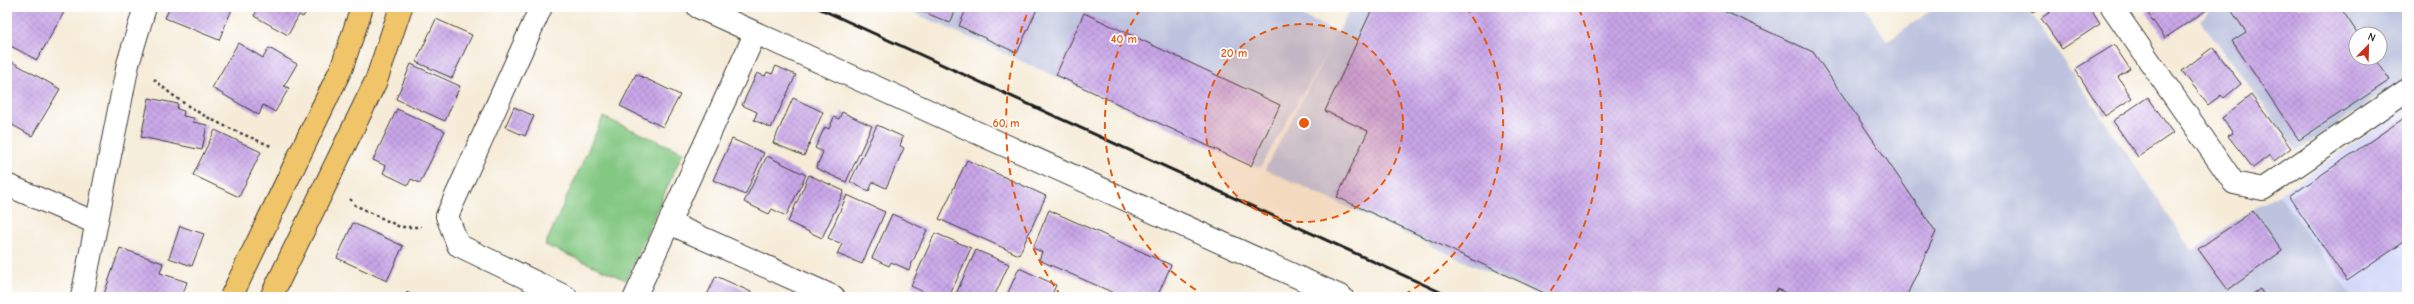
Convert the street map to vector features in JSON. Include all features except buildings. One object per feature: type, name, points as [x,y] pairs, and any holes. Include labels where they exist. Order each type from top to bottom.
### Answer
[{"type":"highway","points":[[231,297],[342,67],[362,7]]},
{"type":"highway","points":[[271,297],[376,81],[401,7]]},
{"type":"street","points":[[82,297],[128,64],[145,7]]},
{"type":"street","points":[[541,7],[447,216],[458,245],[566,297]]},
{"type":"street","points":[[698,7],[1330,295]]},
{"type":"street","points":[[2112,7],[2234,183],[2263,189],[2407,90]]},
{"type":"street","points":[[635,297],[755,34]]},
{"type":"street","points":[[7,185],[96,223]]},
{"type":"street","points":[[670,223],[834,297]]},
{"type":"shaded area","points":[[901,7],[1282,7],[1338,32],[1352,7],[1798,7],[1801,12],[1810,7],[1865,7],[1887,41],[1936,7],[2027,7],[2193,251],[2245,214],[2279,194],[2352,297],[1542,297],[1265,169],[1329,49],[1260,168]]},
{"type":"shaded area","points":[[2215,7],[2405,7],[2407,77],[2297,151],[2200,20]]},
{"type":"shaded area","points":[[2407,108],[2407,297],[2352,297],[2279,194]]},
{"type":"green space","points":[[603,117],[683,152],[626,280],[545,245]]},
{"type":"railway","points":[[816,7],[1451,297]]}]
